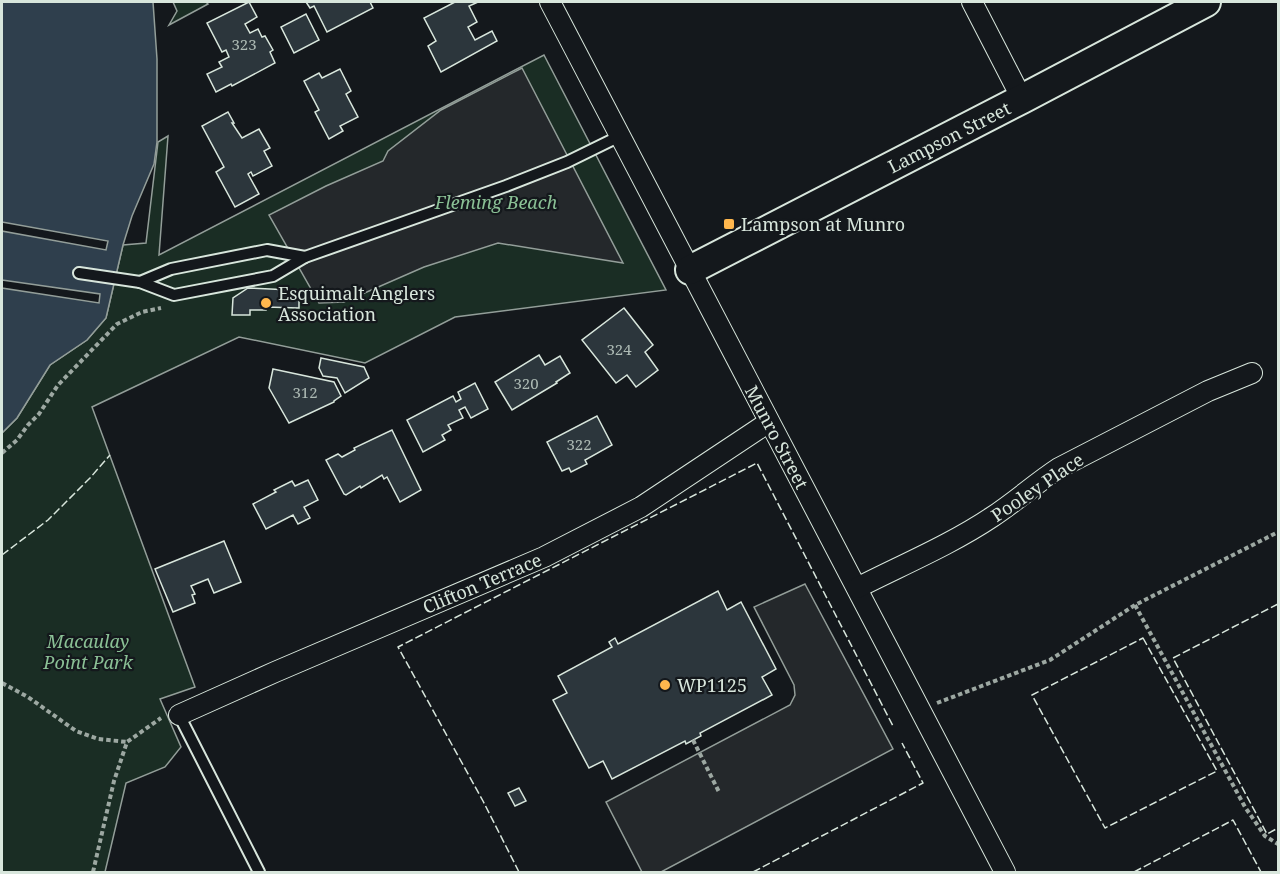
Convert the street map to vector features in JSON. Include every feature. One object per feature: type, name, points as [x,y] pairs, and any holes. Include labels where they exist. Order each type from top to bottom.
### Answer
[{"type":"street","name":"Munro Street","points":[[550,2],[1005,873]]},
{"type":"street","points":[[972,2],[1022,99]]},
{"type":"street","name":"Lampson Street","points":[[690,270],[1206,2]]},
{"type":"street","name":"Pooley Place","points":[[857,588],[972,529],[1059,468],[1208,391],[1252,373]]},
{"type":"street","name":"Clifton Terrace","points":[[179,715],[544,557],[641,507],[769,422]]},
{"type":"lane","points":[[79,273],[140,282],[174,296],[273,276],[305,257],[506,186],[567,162],[620,136]]},
{"type":"lane","points":[[140,282],[171,269],[267,250],[305,257]]},
{"type":"lane","points":[[179,715],[259,873]]},
{"type":"path","points":[[2,453],[17,440],[39,414],[58,385],[117,324],[142,312],[162,308]]},
{"type":"path","points":[[920,710],[1050,660],[1135,605],[1278,532]]},
{"type":"path","points":[[1135,605],[1245,807],[1265,836],[1278,844]]},
{"type":"path","points":[[2,683],[28,697],[76,731],[98,739],[127,742]]},
{"type":"path","points":[[93,873],[114,781],[127,742],[167,714],[179,715]]},
{"type":"path","points":[[693,740],[719,792]]},
{"type":"green space","points":[[173,2],[206,2],[208,4],[169,25],[177,11]]},
{"type":"green space","points":[[544,55],[666,290],[455,317],[365,363],[239,337],[92,407],[195,687],[160,699],[181,747],[165,767],[126,783],[105,872],[2,872],[2,433],[17,418],[50,365],[87,340],[106,318],[123,245],[146,243],[158,142],[168,136],[159,255]]},
{"type":"shaded area","points":[[522,68],[623,263],[498,243],[424,267],[344,302],[319,303],[269,215],[326,186],[383,161],[388,151],[441,110]]},
{"type":"shaded area","points":[[805,584],[893,749],[661,872],[642,872],[606,802],[790,705],[795,695],[794,685],[754,607]]},
{"type":"water","points":[[2,2],[153,2],[157,59],[157,142],[154,164],[132,216],[123,245],[106,318],[87,340],[50,365],[17,418],[2,433]]},
{"type":"pier","points":[[2,222],[108,241],[106,250],[2,231]]},
{"type":"pier","points":[[2,280],[100,294],[99,303],[2,288]]},
{"type":"building","points":[[249,2],[257,17],[245,24],[250,33],[258,29],[262,37],[265,36],[273,50],[270,52],[275,63],[216,92],[207,74],[222,67],[219,62],[229,57],[226,50],[222,52],[207,23]]},
{"type":"building","points":[[306,2],[370,2],[373,8],[327,32],[314,6],[310,8]]},
{"type":"building","points":[[455,2],[478,2],[469,6],[477,22],[468,27],[475,40],[492,31],[497,41],[441,72],[428,46],[436,41],[424,18]]},
{"type":"building","points":[[306,14],[319,40],[294,53],[281,27]]},
{"type":"building","points":[[340,69],[351,91],[346,94],[358,117],[340,126],[343,131],[329,139],[315,112],[319,110],[304,81],[319,73],[322,78]]},
{"type":"building","points":[[228,112],[242,138],[259,129],[270,148],[264,151],[272,166],[253,176],[251,172],[248,174],[259,194],[235,207],[216,172],[224,167],[202,126]]},
{"type":"building","name":"Esquimalt Anglers Association","points":[[248,288],[291,290],[291,294],[299,294],[299,308],[266,307],[266,310],[250,310],[250,315],[232,315],[233,298]]},
{"type":"building","points":[[624,308],[653,345],[645,352],[658,370],[636,387],[627,375],[616,383],[582,340]]},
{"type":"building","points":[[539,355],[545,365],[560,356],[570,373],[512,410],[495,382]]},
{"type":"building","points":[[321,358],[364,367],[369,378],[345,393],[337,378],[323,376],[319,368]]},
{"type":"building","points":[[273,369],[334,382],[341,396],[334,402],[289,423],[269,388]]},
{"type":"building","points":[[475,383],[488,409],[471,418],[465,407],[459,410],[463,418],[448,425],[451,430],[442,435],[445,440],[423,452],[407,420],[453,396],[456,402],[461,399],[458,392]]},
{"type":"building","points":[[597,416],[612,445],[585,460],[587,464],[571,472],[569,468],[562,471],[547,442]]},
{"type":"building","points":[[392,430],[421,490],[400,502],[387,477],[384,479],[382,475],[361,488],[360,486],[344,494],[326,460],[338,454],[342,457],[355,450],[354,448]]},
{"type":"building","points":[[308,480],[318,500],[304,507],[310,518],[298,524],[293,515],[266,529],[253,504],[292,481],[295,486]]},
{"type":"building","points":[[224,541],[241,582],[214,593],[208,579],[191,586],[195,594],[192,595],[195,603],[173,612],[155,569]]},
{"type":"building","name":"WP1125","points":[[718,591],[727,610],[741,602],[776,669],[762,677],[772,695],[700,733],[701,736],[686,744],[685,741],[612,779],[603,761],[589,768],[553,700],[567,693],[558,676],[612,647],[609,642],[615,638],[618,644]]},
{"type":"building","points":[[519,788],[526,801],[515,806],[508,793]]},
{"type":"fence","points":[[2,555],[48,520],[110,455]]},
{"type":"fence","points":[[519,872],[483,801],[398,647],[757,463],[893,726]]},
{"type":"fence","points":[[1278,604],[1173,658],[1267,834],[1278,828]]},
{"type":"fence","points":[[1143,638],[1217,771],[1105,828],[1032,695],[1143,638]]},
{"type":"fence","points":[[753,872],[923,783],[902,743]]},
{"type":"fence","points":[[1134,872],[1233,820],[1261,872]]},
{"type":"place","name":"Lampson at Munro","points":[[729,224]]},
{"type":"place","name":"Esquimalt Anglers Association","points":[[266,303]]},
{"type":"place","name":"WP1125","points":[[665,685]]},
{"type":"park label","name":"Fleming Beach","points":[[496,202]]},
{"type":"park label","name":"Macaulay Point Park","points":[[88,651]]}]
